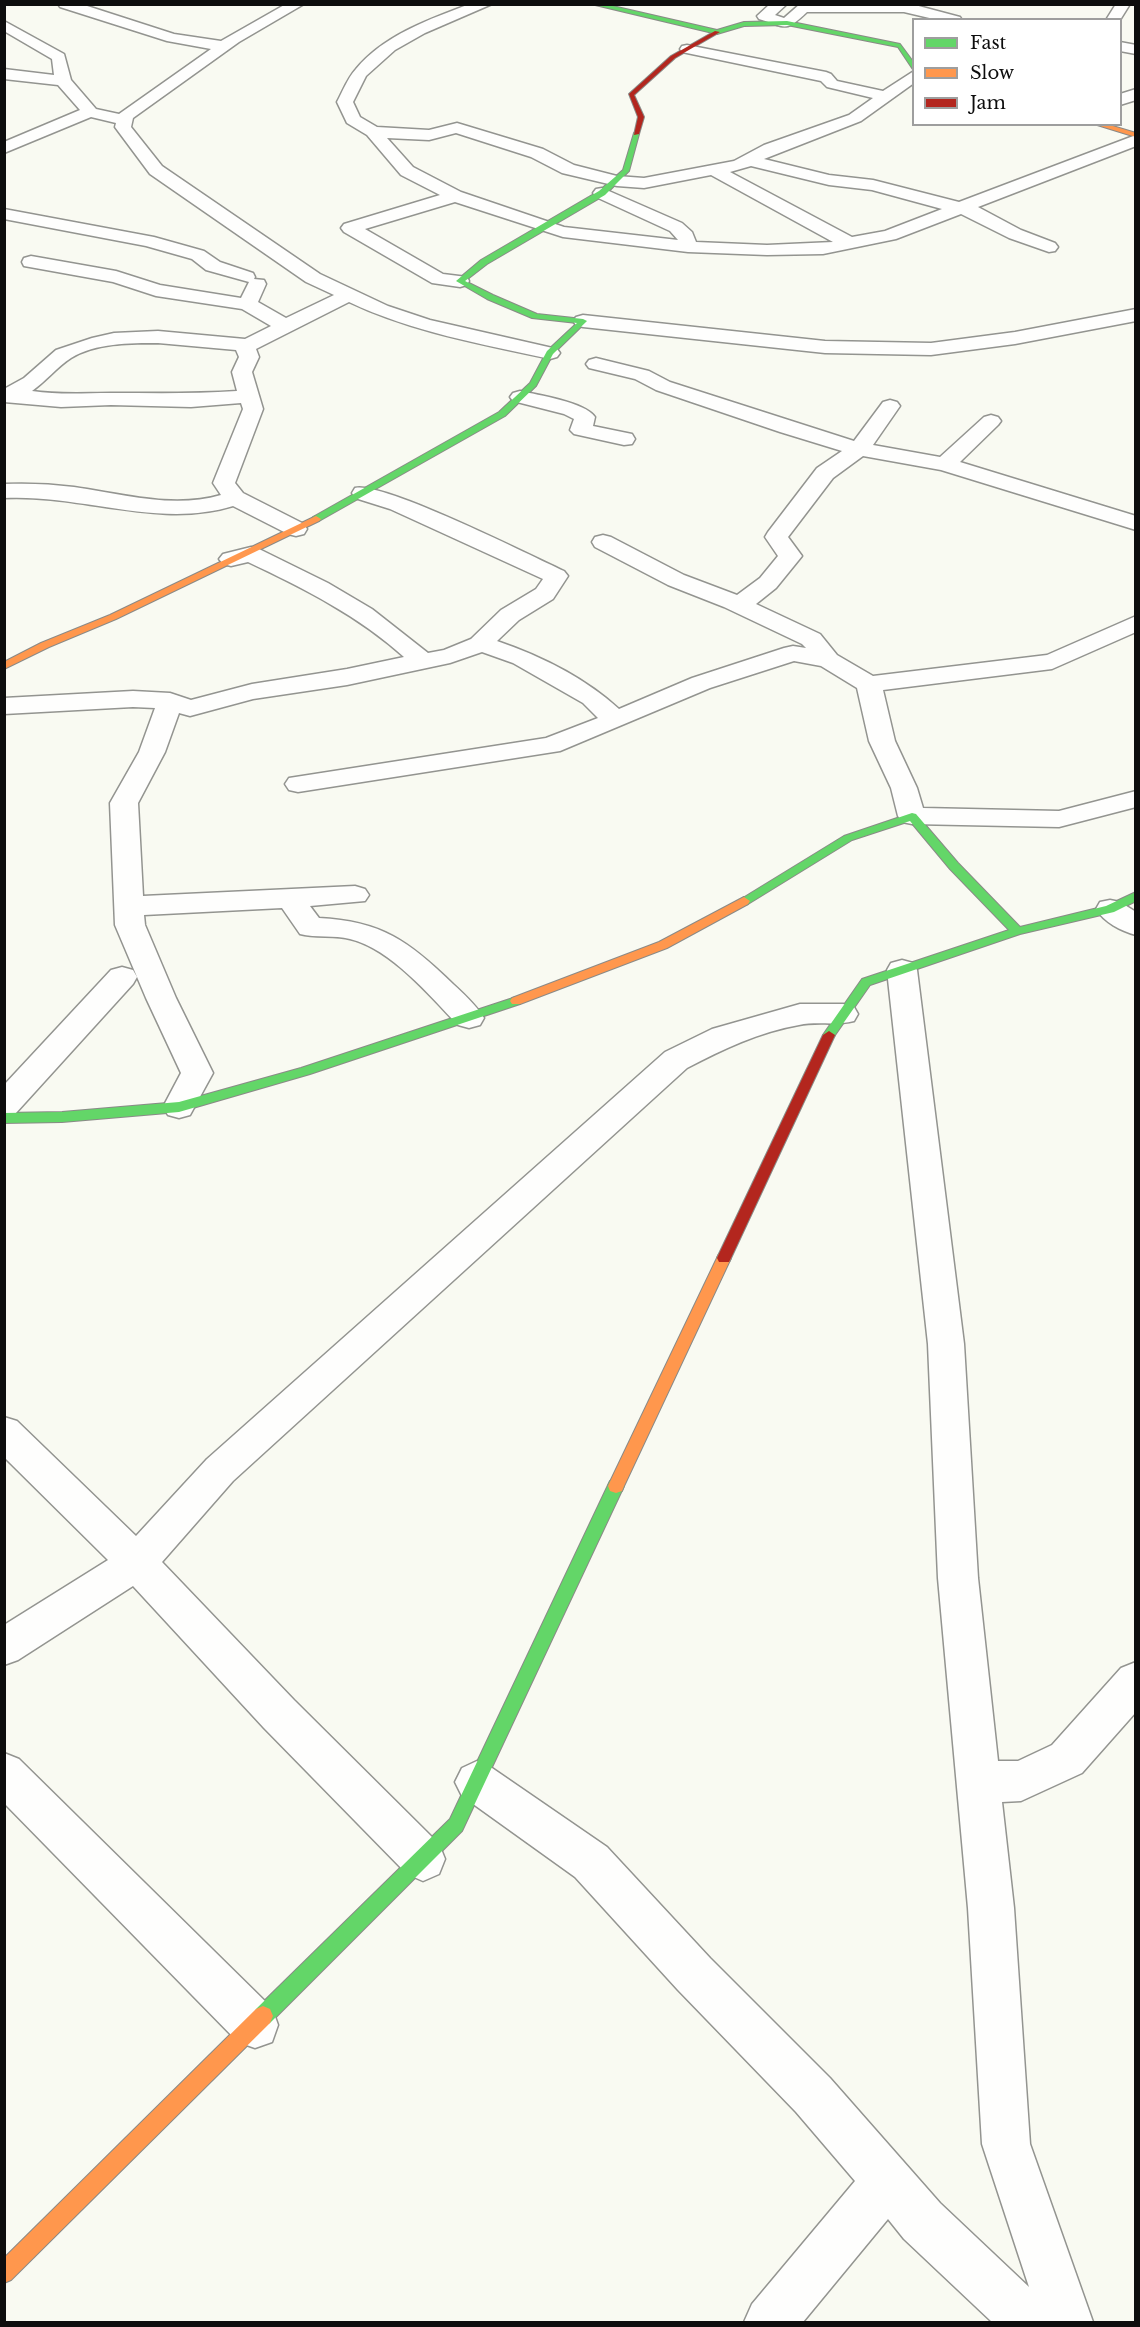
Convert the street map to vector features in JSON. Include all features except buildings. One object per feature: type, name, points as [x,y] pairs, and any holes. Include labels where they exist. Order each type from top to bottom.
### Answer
[{"type":"street","points":[[65,4],[172,38],[223,46]]},
{"type":"street","points":[[297,4],[223,46],[126,116],[123,127],[156,170],[193,198],[228,218],[313,278],[381,310],[425,325],[550,353]]},
{"type":"street","points":[[485,4],[441,20],[381,52],[362,71],[345,102],[353,120],[373,132],[407,171],[455,196],[563,232],[688,247],[812,249],[849,243],[890,235],[1134,135]]},
{"type":"street","points":[[594,4],[717,32]]},
{"type":"street","points":[[780,4],[764,16],[787,23],[900,46],[912,66]]},
{"type":"street","points":[[1114,18],[1123,4]]},
{"type":"street","points":[[460,281],[484,262],[602,193],[617,181],[626,171],[641,117],[631,95],[673,57],[717,32],[744,24],[787,23],[803,8],[922,7],[950,18]]},
{"type":"street","points":[[4,25],[59,57],[63,81],[90,112],[124,120]]},
{"type":"street","points":[[687,49],[826,77],[832,84],[886,96]]},
{"type":"street","points":[[4,74],[63,81]]},
{"type":"street","points":[[373,132],[429,135],[457,128],[537,153],[568,169],[617,181],[644,183],[739,165],[770,149],[855,118],[912,76]]},
{"type":"street","points":[[4,148],[90,112]]},
{"type":"street","points":[[1104,126],[1134,135]]},
{"type":"street","points":[[749,160],[829,180],[873,185],[975,212],[1015,234],[1049,247]]},
{"type":"street","points":[[714,170],[849,243]]},
{"type":"street","points":[[602,193],[676,227],[686,236],[688,247]]},
{"type":"street","points":[[455,196],[350,228],[439,279],[460,281],[490,297],[535,316],[825,347],[931,349],[1130,320]]},
{"type":"street","points":[[4,214],[148,241],[198,255],[213,266],[257,282],[247,304]]},
{"type":"street","points":[[80,228],[54,248],[22,264],[116,277],[187,296],[247,304],[286,326]]},
{"type":"street","points":[[246,277],[287,260]]},
{"type":"street","points":[[7,396],[72,350],[149,336],[185,336],[245,347],[348,295]]},
{"type":"street","points":[[4,666],[45,645],[113,617],[296,529],[502,414],[533,384],[550,353],[583,321]]},
{"type":"street","points":[[245,347],[249,357],[242,372],[253,408],[224,483],[235,498],[296,529]]},
{"type":"street","points":[[596,364],[642,375],[663,386],[748,412],[787,428],[859,449],[945,464],[1136,523]]},
{"type":"street","points":[[7,396],[61,400],[156,401],[191,401],[249,396]]},
{"type":"street","points":[[520,397],[571,410],[585,417],[581,429],[624,439]]},
{"type":"street","points":[[738,605],[768,583],[790,556],[776,537],[825,473],[859,449],[890,406]]},
{"type":"street","points":[[945,464],[991,421]]},
{"type":"street","points":[[4,491],[48,491],[122,502],[195,508],[235,498]]},
{"type":"street","points":[[4,706],[133,699],[170,701],[190,708],[252,692],[347,677],[450,656],[480,644],[510,615],[545,594],[556,576],[398,504],[363,493]]},
{"type":"street","points":[[603,542],[676,580],[738,605],[811,639],[829,660],[869,684],[1052,662],[1136,623]]},
{"type":"street","points":[[231,560],[251,554],[279,567],[351,607],[402,640],[423,661]]},
{"type":"street","points":[[480,644],[532,664],[592,698],[616,720]]},
{"type":"street","points":[[298,784],[550,745],[616,720],[701,683],[793,652],[829,660]]},
{"type":"street","points":[[869,684],[882,741],[904,788],[912,816],[954,866],[1017,931]]},
{"type":"street","points":[[170,701],[152,752],[124,803],[130,925],[160,998],[197,1073],[179,1107]]},
{"type":"street","points":[[4,1118],[62,1117],[179,1107],[305,1071],[469,1018],[663,945],[759,892],[848,838],[912,816],[1059,819],[1136,799]]},
{"type":"street","points":[[129,906],[354,895]]},
{"type":"street","points":[[290,898],[310,927],[360,932],[397,952],[424,973],[469,1018]]},
{"type":"street","points":[[4,2273],[456,1825],[831,1030],[866,982],[1017,931],[1123,903],[1136,926]]},
{"type":"street","points":[[902,970],[946,1344],[958,1578],[991,1908],[1006,2144],[1067,2322]]},
{"type":"street","points":[[4,1106],[122,977]]},
{"type":"street","points":[[4,1647],[137,1563],[220,1470],[676,1060],[723,1036],[800,1014],[843,1014]]},
{"type":"street","points":[[4,1432],[137,1563],[279,1714],[423,1859]]},
{"type":"street","points":[[978,1782],[1021,1780],[1067,1759],[1136,1681]]},
{"type":"street","points":[[4,1773],[255,2025]]},
{"type":"street","points":[[477,1782],[591,1862],[694,1974],[813,2095],[922,2221],[1029,2322]]},
{"type":"street","points":[[770,2322],[887,2181]]},
{"type":"traffic: fast","points":[[594,4],[717,32],[744,24],[787,23],[900,46],[912,66]]},
{"type":"traffic: fast","points":[[583,321],[535,316],[490,297],[460,281],[484,262],[602,193],[626,171],[636,134]]},
{"type":"traffic: fast","points":[[316,519],[502,414],[533,384],[550,353],[583,321]]},
{"type":"traffic: fast","points":[[744,901],[848,838],[912,816],[954,866],[1017,931],[1110,909],[1136,896]]},
{"type":"traffic: fast","points":[[829,1035],[866,982],[1017,931]]},
{"type":"traffic: fast","points":[[4,1118],[62,1117],[179,1107],[305,1071],[516,1001]]},
{"type":"traffic: fast","points":[[263,2016],[456,1825],[616,1486]]},
{"type":"traffic: slow","points":[[1104,126],[1136,135]]},
{"type":"traffic: slow","points":[[4,666],[45,645],[113,617],[316,519]]},
{"type":"traffic: slow","points":[[516,1001],[663,945],[744,901]]},
{"type":"traffic: slow","points":[[616,1486],[724,1258]]},
{"type":"traffic: slow","points":[[4,2273],[263,2016]]},
{"type":"traffic: jam","points":[[636,134],[641,117],[631,95],[673,57],[717,32]]},
{"type":"traffic: jam","points":[[724,1258],[829,1035]]}]
